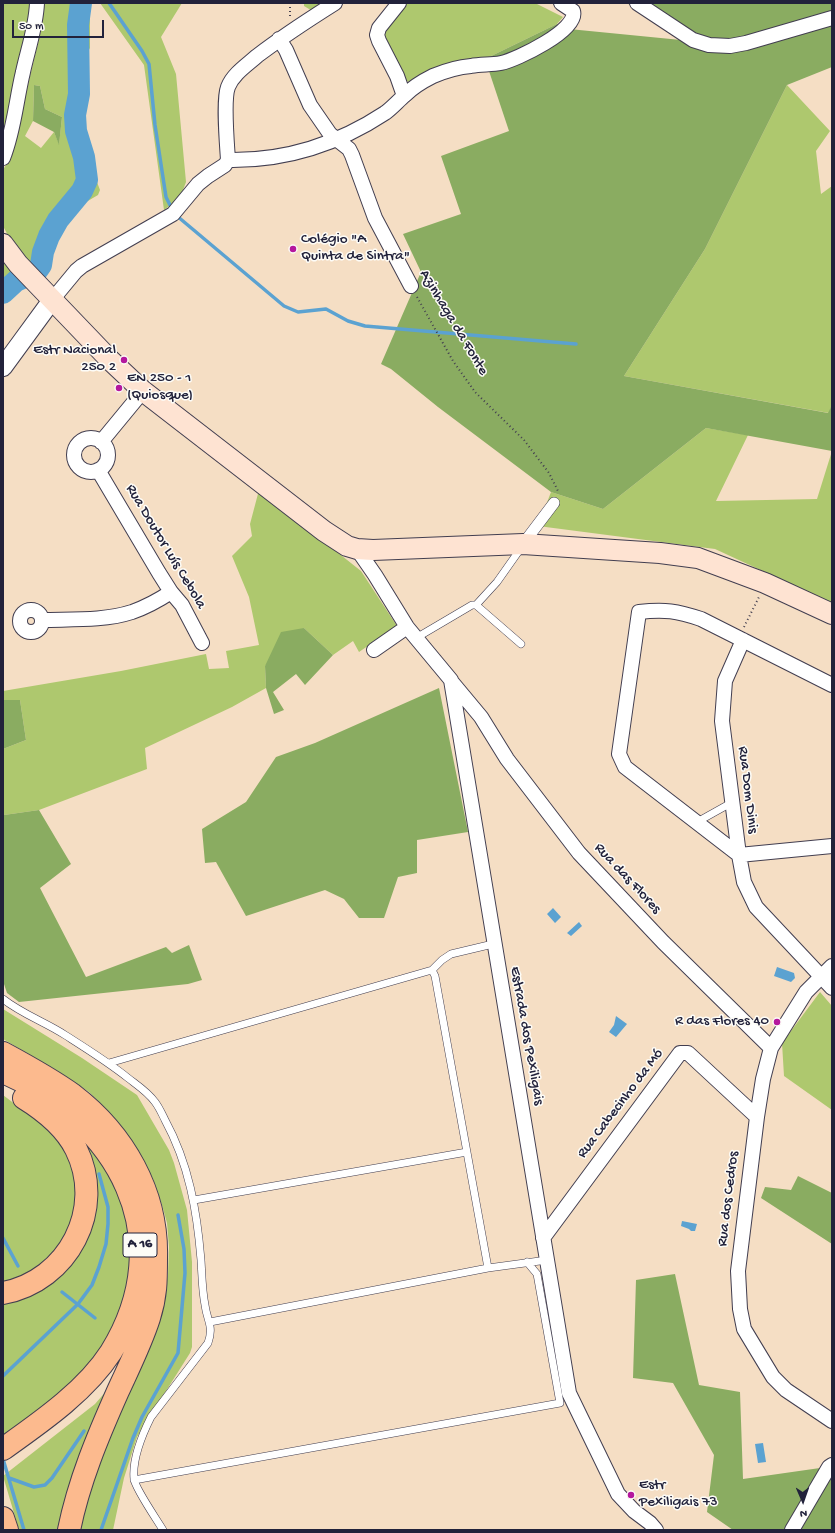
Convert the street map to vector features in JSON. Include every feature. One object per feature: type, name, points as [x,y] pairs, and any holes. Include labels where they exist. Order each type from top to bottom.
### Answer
[{"type":"highway","name":"A 16","points":[[3,1053],[52,1081],[73,1095],[109,1128],[125,1149],[137,1170],[147,1194],[156,1237],[156,1288],[149,1318],[90,1458],[79,1488],[69,1530]]},
{"type":"highway","name":"A 16","points":[[3,1072],[13,1076],[57,1103],[94,1134],[110,1155],[123,1176],[138,1218],[140,1239],[139,1272],[135,1299],[128,1319],[111,1352],[86,1382],[3,1464]]},
{"type":"highway","points":[[3,1084],[35,1104],[56,1122],[67,1136],[80,1159],[84,1170],[87,1192],[86,1210],[81,1228],[76,1239],[62,1259],[56,1266],[36,1281],[18,1290],[3,1293]]},
{"type":"highway","name":"A 16","points":[[3,1448],[25,1441],[78,1407],[104,1381],[126,1350],[142,1317],[156,1262]]},
{"type":"highway","points":[[3,1518],[7,1530]]},
{"type":"main road","points":[[3,244],[18,264],[110,360],[143,391],[324,531],[347,546],[357,549],[373,550],[523,544],[660,553],[698,558],[765,583],[832,614]]},
{"type":"street","points":[[3,158],[9,144],[23,71],[34,28],[37,3]]},
{"type":"street","points":[[3,367],[47,294],[82,266],[173,214],[198,184],[225,165],[228,160],[226,98],[228,88],[233,79],[245,66],[279,39],[335,3]]},
{"type":"street","points":[[399,3],[379,28],[377,35],[400,82],[404,96]]},
{"type":"street","points":[[228,160],[244,160],[291,154],[312,148],[348,134],[386,112],[421,83],[445,71],[464,67],[500,63],[509,60],[561,33],[571,23],[574,14],[571,9],[561,3]]},
{"type":"street","points":[[637,3],[693,40],[709,45],[730,46],[746,43],[832,18]]},
{"type":"street","name":"Azinhaga da Fonte","points":[[279,39],[286,50],[310,105],[323,126],[349,149],[375,218],[411,286]]},
{"type":"street","points":[[101,442],[143,391]]},
{"type":"street","points":[[91,438],[101,442],[105,446],[108,457],[103,467],[98,470],[88,472],[78,466],[75,462],[75,451],[80,442],[91,438]]},
{"type":"street","name":"Rua Doutor Luís Cebola","points":[[98,470],[171,592],[182,605],[202,643]]},
{"type":"street","points":[[523,544],[554,504]]},
{"type":"street","points":[[357,549],[411,632],[451,680]]},
{"type":"street","points":[[42,620],[113,616],[132,612],[152,604],[171,592]]},
{"type":"street","points":[[832,685],[701,619],[681,612],[662,610],[639,612],[619,754],[625,767],[739,855],[744,882],[756,907],[827,971],[832,988]]},
{"type":"street","points":[[374,650],[411,632]]},
{"type":"street","name":"Rua Dom Dinis","points":[[741,639],[725,681],[722,721],[731,804],[739,855],[832,846]]},
{"type":"street","name":"Rua das Flores","points":[[451,680],[481,717],[507,759],[579,853],[663,942],[771,1048]]},
{"type":"street","name":"Estrada dos Pexiligais","points":[[451,680],[493,944],[569,1393],[618,1494],[634,1511],[650,1523],[656,1530]]},
{"type":"street","name":"Rua dos Cedros","points":[[827,971],[806,992],[771,1048],[763,1079],[757,1117],[738,1271],[740,1309],[744,1329],[773,1377],[786,1390],[832,1421]]},
{"type":"street","name":"Rua Cabecinho da Mó","points":[[543,1238],[680,1053],[688,1053],[757,1117]]},
{"type":"street","points":[[792,1530],[829,1467],[832,1465]]},
{"type":"lane","points":[[411,632],[472,605],[476,605],[497,582],[523,544]]},
{"type":"lane","points":[[476,605],[521,644]]},
{"type":"lane","points":[[697,822],[731,804]]},
{"type":"lane","points":[[109,1063],[432,970],[442,960],[451,954],[493,944]]},
{"type":"lane","points":[[432,970],[435,976],[488,1268]]},
{"type":"lane","points":[[3,999],[14,1008],[49,1025],[109,1063],[140,1087],[155,1102],[178,1147],[194,1200],[205,1306],[210,1322],[211,1334],[208,1343],[152,1417],[146,1428],[134,1464],[134,1480],[163,1530]]},
{"type":"lane","points":[[194,1200],[467,1152]]},
{"type":"lane","points":[[210,1322],[488,1268],[547,1260]]},
{"type":"lane","points":[[134,1480],[560,1403],[536,1274],[527,1262]]},
{"type":"path","name":"Azinhaga da Fonte","points":[[411,286],[453,361],[475,392],[524,440],[549,473],[558,491],[554,504]]},
{"type":"path","points":[[741,639],[765,583]]},
{"type":"green space","points":[[3,3],[31,3],[31,18],[17,68],[3,139]]},
{"type":"green space","points":[[43,3],[90,3],[90,48],[83,60],[82,115],[89,161],[100,190],[98,195],[81,205],[62,230],[43,280],[14,247],[3,226],[3,170],[11,156],[42,26]],"holes":[[[34,85],[40,86],[45,109],[62,117],[59,144],[54,132],[41,148],[25,136],[33,121]]]},
{"type":"green space","points":[[100,3],[182,3],[161,37],[176,74],[186,182],[180,198],[164,210],[144,65]]},
{"type":"green space","points":[[304,3],[327,3],[314,12],[304,6]]},
{"type":"green space","points":[[407,3],[535,3],[563,17],[557,24],[485,59],[412,83],[404,80],[383,36],[384,29]]},
{"type":"green space","points":[[627,3],[832,3],[832,67],[787,85],[705,249],[624,376],[828,413],[832,405],[832,451],[706,428],[603,509],[551,492],[438,407],[391,369],[381,364],[421,272],[403,234],[461,214],[441,156],[509,131],[485,59],[557,24],[569,29],[681,40]]},
{"type":"green space","points":[[34,85],[40,86],[45,109],[62,117],[59,145],[54,132],[33,121]]},
{"type":"green space","points":[[787,85],[830,131],[816,151],[821,194],[832,186],[832,405],[829,413],[624,376],[705,249]]},
{"type":"green space","points":[[3,258],[28,283],[14,289],[3,300]]},
{"type":"green space","points":[[706,428],[748,435],[716,501],[817,499],[832,451],[832,603],[715,549],[538,526],[551,492],[603,509]]},
{"type":"green space","points":[[259,490],[361,571],[397,626],[359,652],[353,641],[333,655],[304,628],[265,666],[266,688],[232,707],[145,748],[147,769],[39,810],[4,815],[3,749],[26,740],[20,700],[3,700],[3,691],[121,671],[206,654],[209,669],[229,668],[226,651],[259,645],[249,597],[232,556],[252,536],[250,524]]},
{"type":"green space","points":[[304,628],[333,655],[305,685],[296,674],[273,692],[284,710],[274,714],[266,688],[265,666],[281,632]]},
{"type":"green space","points":[[439,688],[468,832],[417,840],[417,873],[398,877],[384,918],[359,918],[344,899],[325,890],[246,916],[216,862],[205,863],[202,829],[246,802],[276,757],[315,743]]},
{"type":"green space","points":[[3,700],[20,700],[26,740],[3,749]]},
{"type":"green space","points":[[39,810],[71,864],[40,888],[86,977],[166,947],[172,953],[189,945],[202,980],[188,984],[19,1002],[7,993],[3,981],[3,813],[4,815]]},
{"type":"green space","points":[[820,992],[832,1006],[832,1110],[784,1076],[782,1043]]},
{"type":"green space","points":[[3,1009],[82,1058],[137,1095],[169,1150],[187,1210],[192,1262],[192,1347],[190,1353],[137,1437],[124,1478],[113,1530],[79,1530],[100,1459],[162,1308],[168,1275],[169,1247],[167,1223],[153,1179],[126,1133],[109,1112],[89,1092],[61,1073],[3,1039]]},
{"type":"green space","points":[[3,1095],[54,1134],[71,1162],[76,1184],[75,1204],[71,1228],[62,1245],[36,1270],[3,1284]]},
{"type":"green space","points":[[75,1132],[100,1155],[133,1226],[134,1272],[124,1306],[105,1345],[65,1391],[3,1438],[3,1300],[79,1250]]},
{"type":"green space","points":[[798,1176],[832,1193],[832,1244],[761,1198],[765,1187],[791,1190]]},
{"type":"green space","points":[[675,1274],[699,1385],[740,1392],[743,1479],[820,1468],[784,1530],[733,1530],[707,1512],[714,1455],[673,1383],[633,1378],[636,1280]]},
{"type":"green space","points":[[114,1382],[63,1530],[19,1530],[3,1476],[95,1404]]},
{"type":"green space","points":[[832,1474],[832,1530],[798,1530]]},
{"type":"water","points":[[553,908],[561,917],[555,923],[547,914]]},
{"type":"water","points":[[579,922],[582,926],[571,936],[567,933]]},
{"type":"water","points":[[777,967],[794,973],[795,978],[791,982],[774,976]]},
{"type":"water","points":[[616,1016],[627,1024],[616,1037],[609,1032],[614,1025]]},
{"type":"water","points":[[682,1221],[697,1224],[695,1231],[691,1231],[681,1226]]},
{"type":"water","points":[[763,1443],[766,1462],[758,1463],[755,1444]]},
{"type":"waterway","points":[[3,293],[16,281],[36,272],[41,265],[43,252],[49,236],[58,220],[82,191],[87,180],[84,157],[76,131],[75,115],[79,94],[78,25],[81,3]]},
{"type":"waterway","points":[[109,3],[142,51],[149,64],[155,125],[166,197],[172,209]]},
{"type":"waterway","points":[[177,216],[284,306],[298,312],[326,309],[348,321],[365,326],[576,344]]},
{"type":"waterway","points":[[3,1376],[78,1304],[92,1285],[106,1244],[108,1224],[108,1207],[99,1174]]},
{"type":"waterway","points":[[101,1530],[133,1438],[142,1417],[178,1353],[185,1273],[184,1249],[178,1215]]},
{"type":"waterway","points":[[3,1238],[18,1266]]},
{"type":"waterway","points":[[62,1292],[95,1318]]},
{"type":"waterway","points":[[9,1478],[34,1487],[45,1485],[52,1478],[84,1431]]},
{"type":"waterway","points":[[3,1459],[24,1530]]},
{"type":"place","name":"Colégio \"A Quinta de Sintra\"","points":[[293,249]]},
{"type":"place","name":"Estr Nacional 250 2","points":[[124,360]]},
{"type":"place","name":"EN 250 - 1 (Quiosque)","points":[[119,388]]},
{"type":"place","name":"R das Flores 40","points":[[777,1022]]},
{"type":"place","name":"Estr Pexiligais 73","points":[[631,1495]]}]
